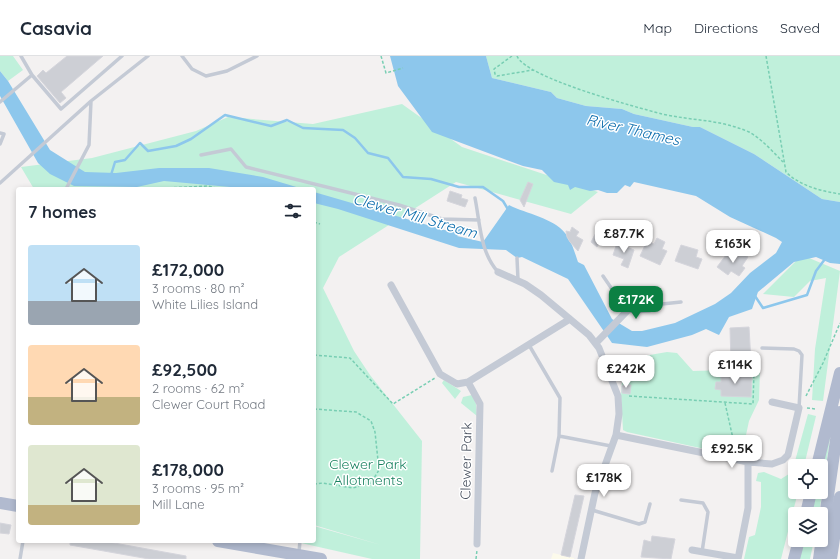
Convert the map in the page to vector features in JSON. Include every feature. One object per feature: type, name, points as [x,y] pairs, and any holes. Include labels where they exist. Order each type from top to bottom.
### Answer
[{"type":"main road","points":[[819,459],[840,373]]},
{"type":"main road","points":[[818,559],[840,412]]},
{"type":"main road","points":[[831,559],[840,497]]},
{"type":"main road","points":[[0,503],[16,506]]},
{"type":"main road","points":[[230,543],[321,559]]},
{"type":"main road","points":[[794,559],[798,547]]},
{"type":"street","points":[[498,272],[518,281],[542,295],[596,343],[609,370],[618,396],[619,414],[616,435],[596,493],[581,559]]},
{"type":"street","points":[[391,285],[440,374],[457,384],[468,382],[570,319]]},
{"type":"street","points":[[624,302],[627,303],[629,308],[635,310],[649,309]]},
{"type":"street","points":[[596,343],[629,308]]},
{"type":"street","name":"Clewer Park","points":[[468,382],[480,404],[477,544]]},
{"type":"street","points":[[616,435],[748,462],[772,464],[783,460],[788,455],[799,408],[772,402]]},
{"type":"street","points":[[692,550],[738,559],[748,508],[748,462]]},
{"type":"lane","points":[[21,56],[32,75],[61,109],[122,56]]},
{"type":"lane","points":[[0,183],[91,101],[148,56]]},
{"type":"lane","points":[[182,56],[192,69],[206,76],[227,70],[257,56]]},
{"type":"lane","points":[[0,102],[32,75]]},
{"type":"lane","points":[[67,187],[89,145],[91,101]]},
{"type":"lane","points":[[0,133],[4,134],[0,144]]},
{"type":"lane","points":[[201,155],[231,149],[246,167],[399,206],[442,219],[480,220]]},
{"type":"lane","points":[[475,198],[486,253],[491,265],[498,272]]},
{"type":"lane","points":[[517,258],[518,281]]},
{"type":"lane","points":[[603,276],[616,295],[624,302]]},
{"type":"lane","points":[[649,309],[662,304],[681,302]]},
{"type":"lane","points":[[529,345],[560,398],[559,436],[552,471]]},
{"type":"lane","points":[[762,348],[794,349],[799,351],[802,355],[799,408]]},
{"type":"lane","points":[[559,436],[612,446]]},
{"type":"lane","points":[[681,500],[703,503],[708,512],[702,552]]},
{"type":"lane","points":[[592,510],[639,524],[645,522],[650,504]]},
{"type":"lane","points":[[20,559],[23,543]]},
{"type":"lane","points":[[299,555],[300,543]]},
{"type":"path","points":[[381,56],[386,73],[403,68]]},
{"type":"path","points":[[512,56],[494,69],[495,74],[498,76],[533,70]]},
{"type":"path","points":[[517,56],[519,62],[533,70],[577,88],[663,114],[726,124],[750,133],[784,162]]},
{"type":"path","points":[[766,56],[786,172],[790,177],[817,190],[840,194]]},
{"type":"path","points":[[187,187],[212,187]]},
{"type":"path","points":[[316,223],[320,224]]},
{"type":"path","points":[[816,409],[799,408],[823,363],[840,323]]},
{"type":"path","points":[[316,355],[350,358],[393,404],[427,384],[440,374]]},
{"type":"path","points":[[629,396],[716,400],[725,403],[753,404],[754,373]]},
{"type":"path","points":[[725,403],[738,460]]},
{"type":"path","points":[[316,409],[356,412],[371,421],[375,432],[379,470],[371,483],[353,488],[323,483],[316,484]]},
{"type":"shaded area","points":[[553,553],[574,558],[574,559],[551,559]]},
{"type":"green space","points":[[0,56],[13,56],[23,70],[8,81],[0,71]]},
{"type":"green space","points":[[486,56],[840,56],[840,202],[822,199],[754,154],[700,127],[693,127],[634,114],[622,109],[586,106],[557,98],[551,92],[492,78]]},
{"type":"green space","name":"Clewer Park Allotments","points":[[402,104],[462,147],[598,192],[571,214],[456,182],[339,257],[323,288],[354,351],[370,375],[422,441],[420,559],[372,559],[301,543],[316,543],[316,527],[381,545],[316,526],[316,187],[33,187],[21,167],[92,158],[196,131],[228,117],[313,124]]},
{"type":"green space","points":[[802,255],[840,271],[823,401],[812,400],[815,349],[826,278],[810,281],[794,297],[763,294]]},
{"type":"green space","points":[[667,352],[677,353],[693,371],[760,369],[759,400],[749,421],[742,454],[723,453],[623,430],[621,396],[623,366],[638,357]]},
{"type":"green space","points":[[444,380],[461,391],[455,399],[442,383]]},
{"type":"green space","points":[[472,395],[476,404],[477,416],[461,403],[463,397]]},
{"type":"green space","points":[[834,411],[827,459],[823,459]]},
{"type":"green space","points":[[808,414],[816,416],[806,459],[796,459]]},
{"type":"green space","points":[[764,472],[781,479],[788,475],[788,499],[796,499],[794,507],[788,507],[788,531],[781,559],[744,559],[749,537],[755,535],[761,507],[761,482],[756,481],[758,473]]},
{"type":"green space","points":[[812,499],[821,499],[820,507],[811,507]]},
{"type":"green space","points":[[800,547],[813,547],[810,559],[797,559]]},
{"type":"water","name":"River Thames","points":[[390,56],[486,56],[492,78],[551,92],[557,98],[586,106],[622,109],[634,114],[693,127],[700,127],[754,154],[822,199],[840,202],[840,264],[830,263],[816,257],[794,262],[758,292],[752,309],[729,317],[719,335],[706,329],[692,335],[647,347],[612,343],[568,279],[522,257],[517,258],[506,250],[459,248],[338,209],[316,204],[316,193],[448,231],[460,227],[469,227],[457,236],[483,242],[509,205],[547,220],[560,228],[567,236],[573,247],[578,262],[584,265],[612,319],[632,331],[642,331],[675,323],[715,304],[731,293],[750,273],[776,253],[782,242],[730,217],[696,196],[634,182],[630,187],[625,185],[617,193],[607,193],[598,190],[590,191],[575,187],[570,190],[568,185],[554,182],[542,170],[523,166],[432,132],[398,86]]},
{"type":"water","points":[[0,71],[8,81],[50,150],[85,172],[116,173],[159,168],[209,168],[263,177],[296,187],[230,187],[164,181],[137,187],[74,186],[50,174],[38,163],[0,96]]},
{"type":"building","points":[[67,56],[103,56],[61,92],[66,98],[60,103],[37,76],[43,70],[46,73]]},
{"type":"building","points":[[528,182],[533,184],[524,207],[520,200]]},
{"type":"building","points":[[450,191],[462,195],[461,198],[468,200],[465,207],[447,201]]},
{"type":"building","points":[[572,227],[579,232],[576,236],[583,240],[578,251],[567,237],[566,231],[570,232]]},
{"type":"building","points":[[599,227],[600,240],[597,247],[591,242]]},
{"type":"building","points":[[657,238],[665,242],[662,249],[667,251],[660,265],[640,256],[647,241],[654,244]]},
{"type":"building","points":[[617,243],[634,250],[628,268],[621,265],[624,259],[613,255]]},
{"type":"building","points":[[681,245],[698,250],[696,257],[702,259],[698,269],[675,261]]},
{"type":"building","points":[[729,251],[736,256],[739,252],[748,257],[742,266],[745,268],[739,276],[731,271],[728,275],[717,267]]},
{"type":"building","points":[[749,327],[751,362],[731,363],[730,328]]},
{"type":"building","points":[[721,373],[752,375],[751,397],[721,396],[721,390],[715,389],[716,382],[721,382]]},
{"type":"building","points":[[631,385],[630,394],[622,393],[622,386]]},
{"type":"building","points":[[575,495],[584,496],[570,557],[561,555]]},
{"type":"building","points":[[0,523],[11,525],[9,534],[0,533]]},
{"type":"building","points":[[652,536],[675,539],[671,559],[641,557],[644,540],[651,542]]},
{"type":"building","points":[[70,543],[114,543],[186,556],[186,559],[149,559],[70,545]]},
{"type":"waterway","points":[[111,175],[115,162],[125,160],[140,143],[148,151],[176,146],[191,139],[225,115],[271,126],[287,120],[303,128],[343,130],[355,138],[368,153],[388,158],[403,177],[431,179],[459,187],[483,187],[503,201],[509,211]]},
{"type":"waterway","points":[[755,296],[763,308],[807,295],[816,271],[825,259]]},
{"type":"water label","name":"Clewer Mill Stream","points":[[415,216]]}]
